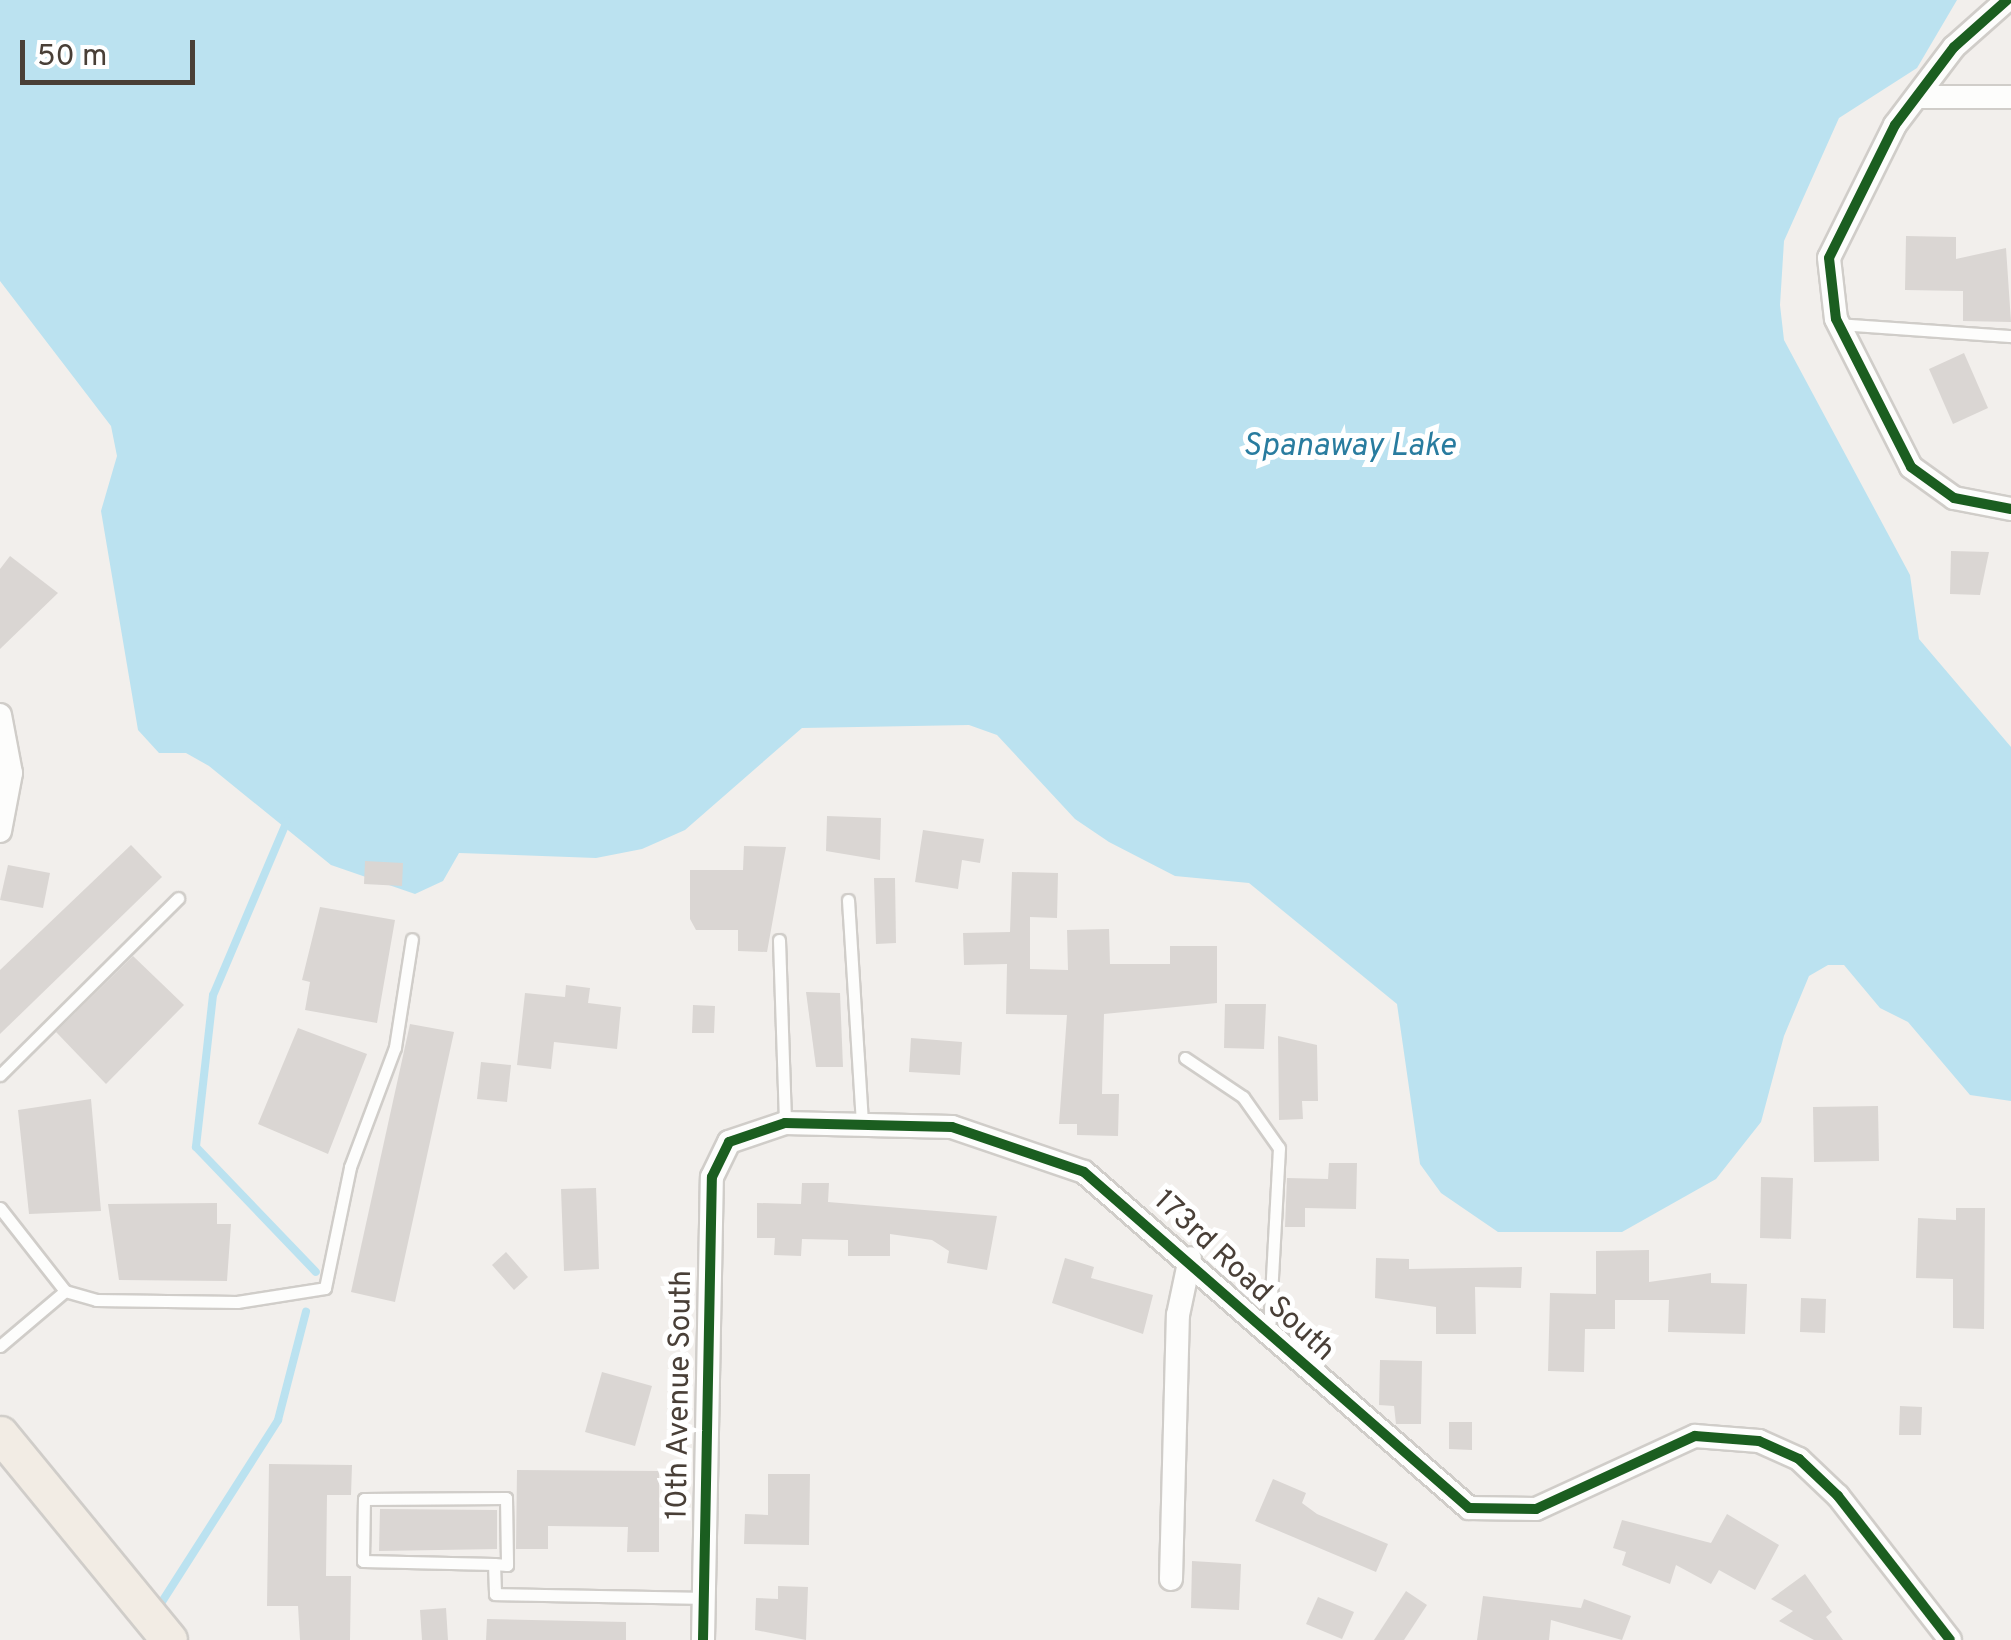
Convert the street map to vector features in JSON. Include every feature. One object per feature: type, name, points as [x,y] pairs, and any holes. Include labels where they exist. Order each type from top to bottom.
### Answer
[{"type":"main road","points":[[0,1434],[169,1640]]},
{"type":"street","points":[[2006,0],[1954,47],[1917,97],[1834,236],[1838,324],[1911,467],[1936,490],[2011,510]]},
{"type":"street","points":[[1917,97],[2011,97]]},
{"type":"street","points":[[0,715],[11,785],[0,831]]},
{"type":"street","name":"173rd Road South","points":[[720,1152],[740,1134],[786,1123],[952,1128],[1036,1150],[1084,1172],[1190,1258],[1447,1496],[1484,1512],[1536,1509],[1695,1436],[1759,1441],[1810,1469],[1950,1640]]},
{"type":"street","name":"10th Avenue South","points":[[703,1640],[710,1201],[720,1152]]},
{"type":"street","points":[[1172,1579],[1178,1315],[1190,1258]]},
{"type":"lane","points":[[1838,324],[2011,336]]},
{"type":"lane","points":[[0,1075],[178,898]]},
{"type":"lane","points":[[848,900],[862,1124]]},
{"type":"lane","points":[[0,1208],[65,1291],[173,1303],[325,1288],[350,1167],[394,1046],[412,939]]},
{"type":"lane","points":[[779,940],[786,1123]]},
{"type":"lane","points":[[1185,1058],[1243,1096],[1279,1148],[1269,1334]]},
{"type":"lane","points":[[0,1346],[65,1291]]},
{"type":"lane","points":[[506,1498],[507,1564],[494,1564],[363,1562],[364,1499],[506,1498]]},
{"type":"lane","points":[[494,1564],[495,1594],[702,1598]]},
{"type":"water","name":"Spanaway Lake","points":[[0,0],[1957,0],[1917,68],[1839,118],[1784,241],[1780,305],[1784,340],[1910,575],[1919,639],[2011,747],[2011,1101],[1970,1095],[1908,1022],[1880,1008],[1844,965],[1828,965],[1809,976],[1784,1036],[1761,1122],[1716,1179],[1622,1232],[1498,1232],[1441,1193],[1420,1164],[1397,1004],[1249,883],[1175,876],[1109,842],[1075,819],[997,735],[969,725],[802,728],[685,830],[642,849],[596,858],[459,853],[443,881],[415,894],[331,865],[209,766],[186,753],[159,753],[138,730],[101,511],[117,456],[111,426],[0,281]]},
{"type":"building","points":[[1906,236],[1956,237],[1956,259],[2006,248],[2011,322],[1963,321],[1963,291],[1905,290]]},
{"type":"building","points":[[1964,353],[1988,408],[1953,424],[1929,369]]},
{"type":"building","points":[[1951,551],[1989,552],[1980,595],[1950,594]]},
{"type":"building","points":[[10,556],[58,593],[0,649],[0,569]]},
{"type":"building","points":[[827,816],[881,818],[880,860],[826,851]]},
{"type":"building","points":[[923,830],[984,839],[980,863],[962,860],[958,889],[915,882]]},
{"type":"building","points":[[131,845],[162,877],[0,1034],[0,970]]},
{"type":"building","points":[[744,846],[786,847],[767,952],[738,951],[738,930],[696,930],[690,919],[690,870],[743,870]]},
{"type":"building","points":[[365,861],[403,863],[402,886],[364,884]]},
{"type":"building","points":[[8,865],[50,873],[43,908],[0,900]]},
{"type":"building","points":[[1012,872],[1058,873],[1057,918],[1030,917],[1030,969],[1068,970],[1067,930],[1109,929],[1110,964],[1170,964],[1170,946],[1217,946],[1217,1003],[1104,1014],[1102,1094],[1119,1094],[1118,1136],[1077,1135],[1077,1124],[1059,1124],[1067,1015],[1006,1014],[1007,964],[964,965],[963,933],[1010,932]]},
{"type":"building","points":[[874,878],[895,878],[896,943],[876,944]]},
{"type":"building","points":[[320,907],[395,920],[377,1023],[305,1010],[310,982],[302,980]]},
{"type":"building","points":[[133,956],[184,1005],[106,1084],[56,1032]]},
{"type":"building","points":[[566,985],[590,988],[588,1003],[621,1007],[617,1049],[554,1042],[551,1069],[517,1065],[525,993],[565,997]]},
{"type":"building","points":[[806,992],[840,993],[843,1067],[816,1067]]},
{"type":"building","points":[[1225,1004],[1266,1004],[1264,1049],[1224,1048]]},
{"type":"building","points":[[693,1005],[715,1006],[714,1033],[692,1033]]},
{"type":"building","points":[[410,1024],[454,1032],[395,1302],[351,1292]]},
{"type":"building","points":[[298,1028],[367,1054],[328,1154],[258,1124]]},
{"type":"building","points":[[1278,1036],[1317,1045],[1318,1101],[1302,1101],[1303,1119],[1279,1120]]},
{"type":"building","points":[[911,1038],[962,1042],[960,1075],[909,1072]]},
{"type":"building","points":[[481,1062],[511,1065],[507,1102],[477,1099]]},
{"type":"building","points":[[91,1099],[101,1211],[29,1214],[18,1110]]},
{"type":"building","points":[[1878,1106],[1879,1161],[1814,1162],[1813,1107]]},
{"type":"building","points":[[1329,1163],[1357,1163],[1356,1209],[1305,1208],[1305,1227],[1285,1227],[1287,1178],[1328,1179]]},
{"type":"building","points":[[1761,1177],[1793,1178],[1791,1239],[1760,1238]]},
{"type":"building","points":[[802,1183],[829,1183],[828,1202],[997,1216],[987,1270],[947,1263],[949,1251],[932,1240],[890,1234],[890,1256],[848,1256],[848,1240],[802,1239],[801,1256],[774,1255],[775,1238],[757,1238],[757,1203],[801,1204]]},
{"type":"building","points":[[596,1188],[599,1269],[564,1271],[561,1189]]},
{"type":"building","points":[[217,1203],[217,1224],[231,1224],[227,1281],[119,1280],[108,1204]]},
{"type":"building","points":[[1956,1208],[1985,1208],[1984,1329],[1953,1328],[1953,1279],[1916,1278],[1918,1218],[1956,1220]]},
{"type":"building","points":[[1649,1250],[1649,1282],[1711,1273],[1711,1283],[1747,1284],[1745,1334],[1668,1332],[1669,1300],[1615,1300],[1615,1329],[1585,1329],[1584,1372],[1548,1371],[1550,1293],[1596,1294],[1596,1251]]},
{"type":"building","points":[[506,1252],[528,1277],[514,1290],[492,1265]]},
{"type":"building","points":[[1065,1258],[1094,1267],[1091,1278],[1153,1295],[1143,1334],[1052,1303]]},
{"type":"building","points":[[1376,1258],[1409,1259],[1409,1269],[1522,1267],[1521,1288],[1475,1287],[1476,1334],[1436,1334],[1436,1307],[1375,1298]]},
{"type":"building","points":[[1801,1298],[1826,1299],[1825,1333],[1800,1332]]},
{"type":"building","points":[[1380,1360],[1422,1361],[1421,1424],[1396,1424],[1394,1406],[1379,1405]]},
{"type":"building","points":[[602,1372],[652,1386],[635,1446],[585,1432]]},
{"type":"building","points":[[1900,1406],[1922,1407],[1921,1435],[1899,1435]]},
{"type":"building","points":[[1449,1422],[1472,1422],[1472,1450],[1449,1449]]},
{"type":"building","points":[[269,1464],[352,1465],[351,1495],[327,1495],[326,1576],[351,1576],[350,1640],[300,1640],[298,1606],[267,1606]]},
{"type":"building","points":[[517,1470],[659,1471],[659,1552],[627,1552],[628,1527],[548,1526],[548,1549],[516,1549]]},
{"type":"building","points":[[768,1474],[810,1474],[809,1545],[744,1544],[745,1514],[768,1515]]},
{"type":"building","points":[[1273,1479],[1306,1493],[1302,1503],[1317,1514],[1388,1544],[1376,1572],[1255,1521]]},
{"type":"building","points":[[380,1509],[497,1510],[497,1549],[379,1551]]},
{"type":"building","points":[[1727,1514],[1779,1545],[1755,1590],[1719,1570],[1711,1584],[1676,1565],[1670,1584],[1622,1565],[1626,1552],[1613,1548],[1622,1520],[1711,1543]]},
{"type":"building","points":[[1192,1561],[1241,1564],[1239,1610],[1191,1608]]},
{"type":"building","points":[[1805,1574],[1832,1612],[1826,1617],[1843,1640],[1814,1640],[1779,1621],[1793,1611],[1771,1599]]},
{"type":"building","points":[[778,1586],[808,1587],[806,1640],[755,1630],[756,1598],[778,1599]]},
{"type":"building","points":[[1406,1591],[1427,1605],[1404,1640],[1374,1640]]},
{"type":"building","points":[[1483,1596],[1581,1608],[1584,1599],[1631,1616],[1622,1640],[1551,1620],[1549,1640],[1477,1640]]},
{"type":"building","points":[[1318,1597],[1354,1612],[1342,1639],[1306,1624]]},
{"type":"building","points":[[446,1608],[448,1640],[422,1640],[420,1610]]},
{"type":"building","points":[[487,1619],[626,1622],[626,1640],[486,1640]]},
{"type":"waterway","points":[[287,821],[213,995],[196,1147],[316,1272]]},
{"type":"waterway","points":[[158,1608],[278,1420],[306,1312]]},
{"type":"cycle path","points":[[2007,0],[1954,47],[1895,125],[1829,258],[1836,319],[1911,467],[1954,498],[2011,509]]},
{"type":"cycle path","points":[[703,1640],[712,1177],[729,1142],[785,1123],[952,1127],[1084,1172],[1469,1508],[1536,1509],[1695,1436],[1759,1441],[1799,1459],[1838,1496],[1950,1640]]}]
